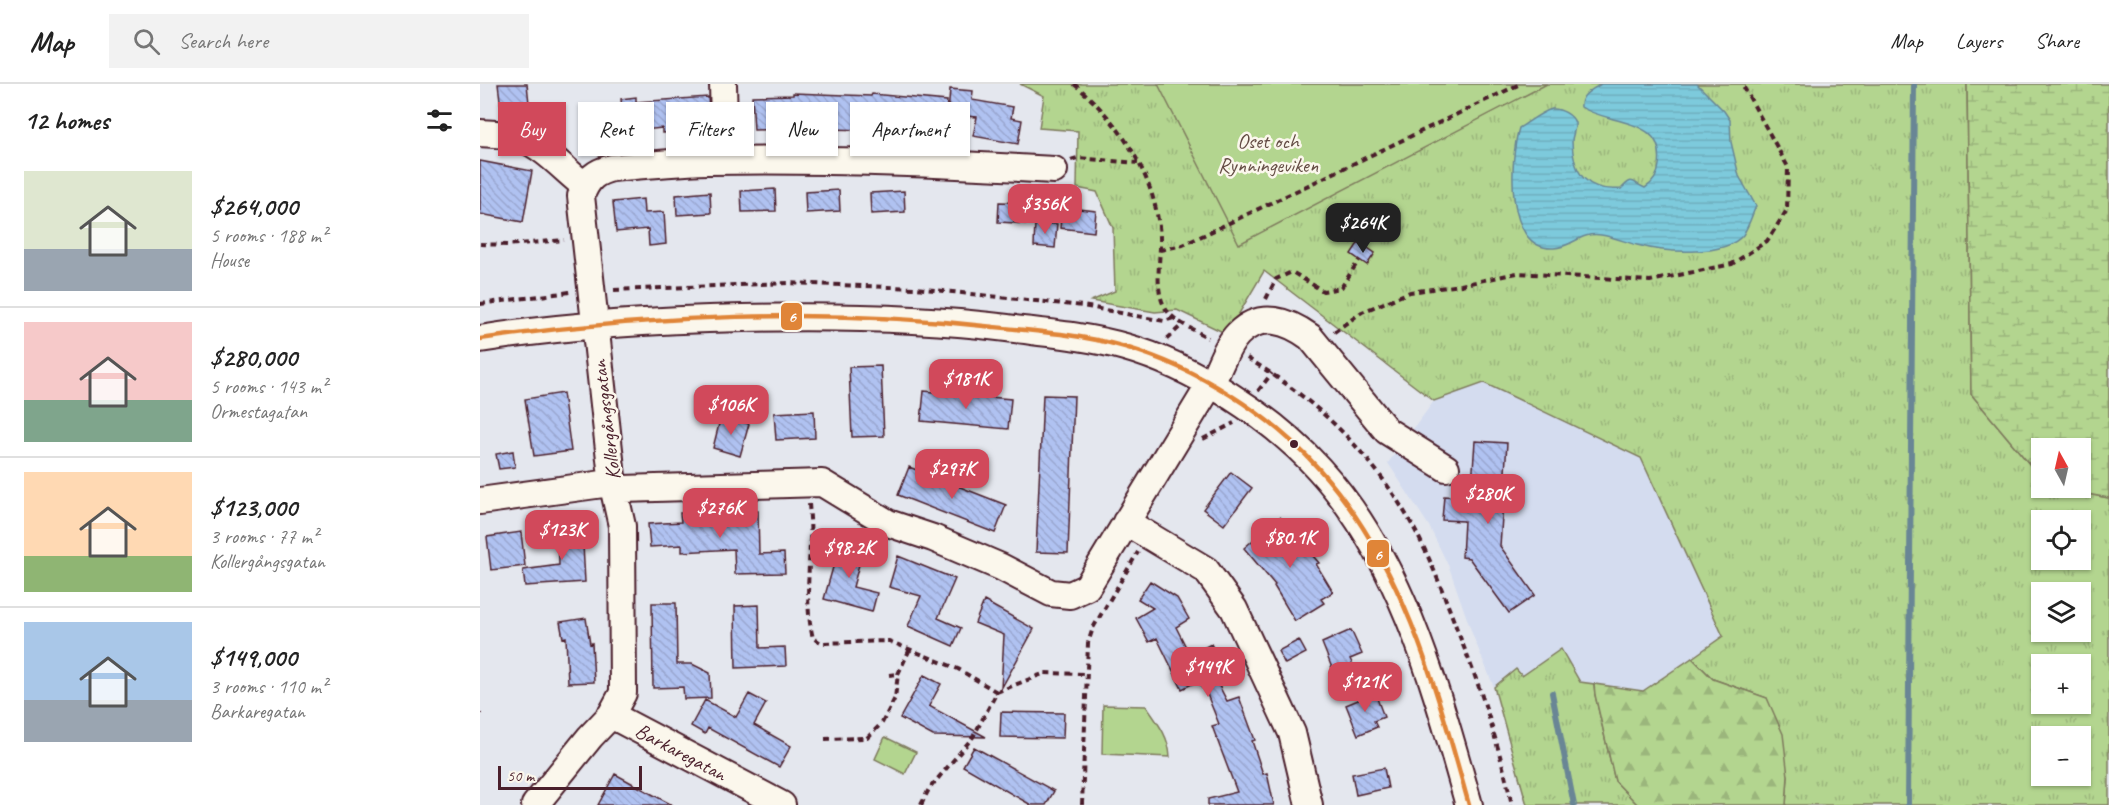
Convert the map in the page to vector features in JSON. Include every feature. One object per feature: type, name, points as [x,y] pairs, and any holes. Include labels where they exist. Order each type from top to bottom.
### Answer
[{"type":"street","points":[[723,84],[724,161]]},
{"type":"street","points":[[480,134],[500,134],[522,138],[538,147],[585,186],[598,171],[612,168],[724,161],[890,162],[1054,170]]},
{"type":"street","name":"Kollergångsgatan","points":[[535,805],[590,737],[611,715],[623,693],[622,526],[613,486],[595,326],[581,196],[585,186]]},
{"type":"street","points":[[480,339],[525,332],[669,320],[805,317],[958,322],[1066,335],[1125,346],[1211,383],[1282,432],[1320,470],[1351,509],[1384,563],[1410,621],[1441,705],[1469,805]]},
{"type":"street","points":[[480,501],[603,484],[623,489],[822,483],[888,523],[933,538],[1001,567],[1051,593],[1070,595],[1087,587],[1137,529],[1228,349],[1238,334],[1252,324],[1266,320],[1295,326],[1316,344],[1387,431],[1446,468]]},
{"type":"street","points":[[1137,529],[1206,570],[1234,609],[1292,733],[1309,805]]},
{"type":"street","name":"Barkaregatan","points":[[611,715],[782,805]]},
{"type":"path","points":[[1074,84],[1100,109],[1126,141],[1139,163],[1152,194],[1157,216],[1160,291],[1163,303],[1174,318]]},
{"type":"path","points":[[1160,250],[1183,245],[1520,84]]},
{"type":"path","points":[[1316,344],[1362,312],[1410,292],[1461,285],[1517,273],[1650,281],[1732,264],[1767,241],[1787,210],[1788,167],[1742,84]]},
{"type":"path","points":[[1054,170],[1063,163],[1077,158],[1139,163]]},
{"type":"path","points":[[480,244],[507,245],[586,238]]},
{"type":"path","points":[[1252,324],[1276,279],[1292,272],[1323,291],[1341,288],[1359,260]]},
{"type":"path","points":[[1163,340],[1184,324]]},
{"type":"path","points":[[1200,442],[1234,423],[1272,373]]},
{"type":"path","points":[[808,483],[810,542],[807,567],[810,626],[813,638],[821,643],[889,641],[958,669],[997,692]]},
{"type":"path","points":[[1082,805],[1088,643],[1137,529]]},
{"type":"path","points":[[825,739],[867,738],[882,723],[895,698],[898,674],[910,649]]},
{"type":"path","points":[[921,805],[929,789],[973,737],[997,692],[1045,673],[1086,674]]},
{"type":"path","points":[[888,675],[898,674]]},
{"type":"shaded area","points":[[1484,383],[1641,458],[1723,636],[1643,691],[1522,677],[1515,669],[1494,687],[1449,567],[1429,526],[1388,463],[1434,401]]},
{"type":"green space","points":[[1020,84],[1967,84],[1971,394],[2031,466],[2031,498],[2091,498],[2091,495],[2109,498],[2109,805],[1786,805],[1788,776],[1767,698],[1713,679],[1692,658],[1723,636],[1641,458],[1484,383],[1434,401],[1264,271],[1227,334],[1177,310],[1155,312],[1091,301],[1115,291],[1113,228],[1097,192],[1077,188],[1078,131],[1039,128],[1044,96]]},
{"type":"green space","name":"Oset och Rynningeviken","points":[[1158,84],[1547,84],[1239,244]]},
{"type":"green space","points":[[1967,84],[2109,84],[2109,498],[2091,495],[2091,438],[2031,438],[2031,466],[1971,394]]},
{"type":"green space","points":[[1561,649],[1580,682],[1594,684],[1615,781],[1638,805],[1527,805],[1494,687],[1516,669],[1522,676]]},
{"type":"green space","points":[[1692,658],[1713,679],[1767,698],[1783,734],[1788,776],[1786,805],[1638,805],[1615,781],[1594,684],[1643,691]]},
{"type":"green space","points":[[1103,705],[1146,706],[1159,724],[1170,757],[1102,754]]},
{"type":"green space","points":[[885,737],[916,752],[905,774],[875,759]]},
{"type":"water","points":[[1601,84],[1697,84],[1724,111],[1730,120],[1731,142],[1739,176],[1756,206],[1743,235],[1722,247],[1677,251],[1648,248],[1606,236],[1593,235],[1554,248],[1538,245],[1526,235],[1514,200],[1516,142],[1519,128],[1548,110],[1562,111],[1574,120],[1572,141],[1575,163],[1584,178],[1591,184],[1609,189],[1621,189],[1632,181],[1645,188],[1656,175],[1659,165],[1659,149],[1654,138],[1645,130],[1592,113],[1581,107],[1584,96]]},
{"type":"building","points":[[498,84],[527,84],[529,102],[500,102]]},
{"type":"building","points":[[950,89],[973,91],[972,100],[1013,107],[1011,118],[1022,120],[1018,144],[973,136],[977,117],[970,117],[970,102],[949,102]]},
{"type":"building","points":[[793,93],[871,96],[872,94],[947,101],[850,102],[850,130],[838,129],[838,102],[766,102],[766,130],[754,130],[752,96],[793,95]]},
{"type":"building","points":[[636,97],[636,102],[621,102],[621,99]]},
{"type":"building","points":[[708,97],[708,102],[666,102],[666,133],[662,133],[662,128],[654,129],[654,102],[636,102]]},
{"type":"building","points":[[480,161],[532,171],[523,222],[480,214]]},
{"type":"building","points":[[775,189],[776,211],[742,212],[741,191]]},
{"type":"building","points":[[839,190],[840,211],[806,213],[805,192]]},
{"type":"building","points":[[904,191],[905,212],[871,214],[870,193]]},
{"type":"building","points":[[710,192],[711,213],[677,215],[676,195]]},
{"type":"building","points":[[643,199],[644,213],[664,212],[666,244],[649,246],[648,229],[616,232],[613,202]]},
{"type":"building","points":[[999,202],[1033,203],[1032,224],[998,222]]},
{"type":"building","points":[[1062,207],[1096,211],[1094,232],[1060,228]]},
{"type":"building","points":[[1035,223],[1057,224],[1055,248],[1034,246]]},
{"type":"building","points":[[1359,242],[1375,253],[1367,265],[1351,254]]},
{"type":"building","points":[[881,366],[884,436],[852,437],[849,367]]},
{"type":"building","points":[[924,391],[1011,399],[1008,429],[921,421]]},
{"type":"building","points":[[563,393],[571,451],[534,456],[525,399]]},
{"type":"building","points":[[1043,395],[1074,396],[1068,553],[1036,552]]},
{"type":"building","points":[[814,411],[815,438],[776,440],[774,413]]},
{"type":"building","points":[[721,416],[749,424],[740,456],[713,448]]},
{"type":"building","points":[[1475,441],[1507,443],[1500,546],[1535,595],[1509,613],[1469,558],[1462,557],[1464,521],[1442,520],[1444,496],[1471,498]]},
{"type":"building","points":[[513,451],[515,467],[499,469],[496,454]]},
{"type":"building","points":[[909,467],[1006,505],[995,533],[898,495]]},
{"type":"building","points":[[1231,472],[1252,488],[1224,525],[1203,509]]},
{"type":"building","points":[[758,511],[759,554],[784,553],[785,573],[735,574],[734,549],[682,552],[682,545],[650,547],[648,524],[681,522],[680,513]]},
{"type":"building","points":[[1280,517],[1319,563],[1316,564],[1333,592],[1321,599],[1324,603],[1295,621],[1275,585],[1244,548]]},
{"type":"building","points":[[582,526],[585,582],[525,586],[523,570],[559,565],[558,527]]},
{"type":"building","points":[[521,532],[525,566],[491,570],[487,537]]},
{"type":"building","points":[[841,539],[864,546],[853,587],[877,593],[872,612],[824,599]]},
{"type":"building","points":[[898,556],[955,579],[938,618],[961,628],[953,646],[908,626],[921,596],[889,587]]},
{"type":"building","points":[[1150,581],[1177,598],[1189,619],[1176,627],[1190,655],[1211,644],[1224,668],[1213,674],[1227,701],[1239,697],[1255,740],[1252,741],[1263,774],[1267,773],[1274,805],[1208,805],[1208,799],[1237,792],[1212,726],[1219,724],[1204,687],[1202,688],[1198,681],[1182,689],[1157,638],[1149,642],[1136,618],[1153,608],[1138,599]]},
{"type":"building","points":[[984,601],[1034,629],[1001,689],[1004,635],[975,623]]},
{"type":"building","points":[[652,603],[676,603],[677,664],[692,664],[710,673],[711,698],[684,699],[683,687],[653,688]]},
{"type":"building","points":[[759,605],[760,648],[785,647],[786,666],[736,668],[735,606]]},
{"type":"building","points":[[586,618],[590,644],[592,643],[594,682],[568,683],[566,637],[563,638],[560,622]]},
{"type":"building","points":[[1351,630],[1362,654],[1350,659],[1353,665],[1334,673],[1322,643]]},
{"type":"building","points":[[1299,640],[1306,653],[1285,664],[1278,651]]},
{"type":"building","points":[[924,675],[941,684],[929,706],[986,737],[933,736],[900,718]]},
{"type":"building","points":[[1375,693],[1384,717],[1374,721],[1377,727],[1358,735],[1346,705]]},
{"type":"building","points":[[749,694],[766,703],[754,725],[791,746],[779,767],[708,728],[705,734],[691,726],[705,700],[736,717]]},
{"type":"building","points":[[1001,712],[1064,713],[1063,738],[1000,737]]},
{"type":"building","points":[[974,747],[1054,791],[1046,805],[1031,805],[963,766]]},
{"type":"building","points":[[1384,768],[1388,788],[1356,795],[1352,774]]},
{"type":"building","points":[[615,774],[672,805],[598,805]]},
{"type":"waterway","points":[[1908,805],[1914,84]]},
{"type":"waterway","points":[[1552,693],[1574,805]]},
{"type":"transit line","name":"6","points":[[480,339],[607,324],[671,320],[802,316],[867,317],[1077,336],[1125,347],[1179,367],[1230,395],[1278,429],[1319,469],[1348,506],[1395,586],[1413,628],[1443,716],[1469,805]]}]
